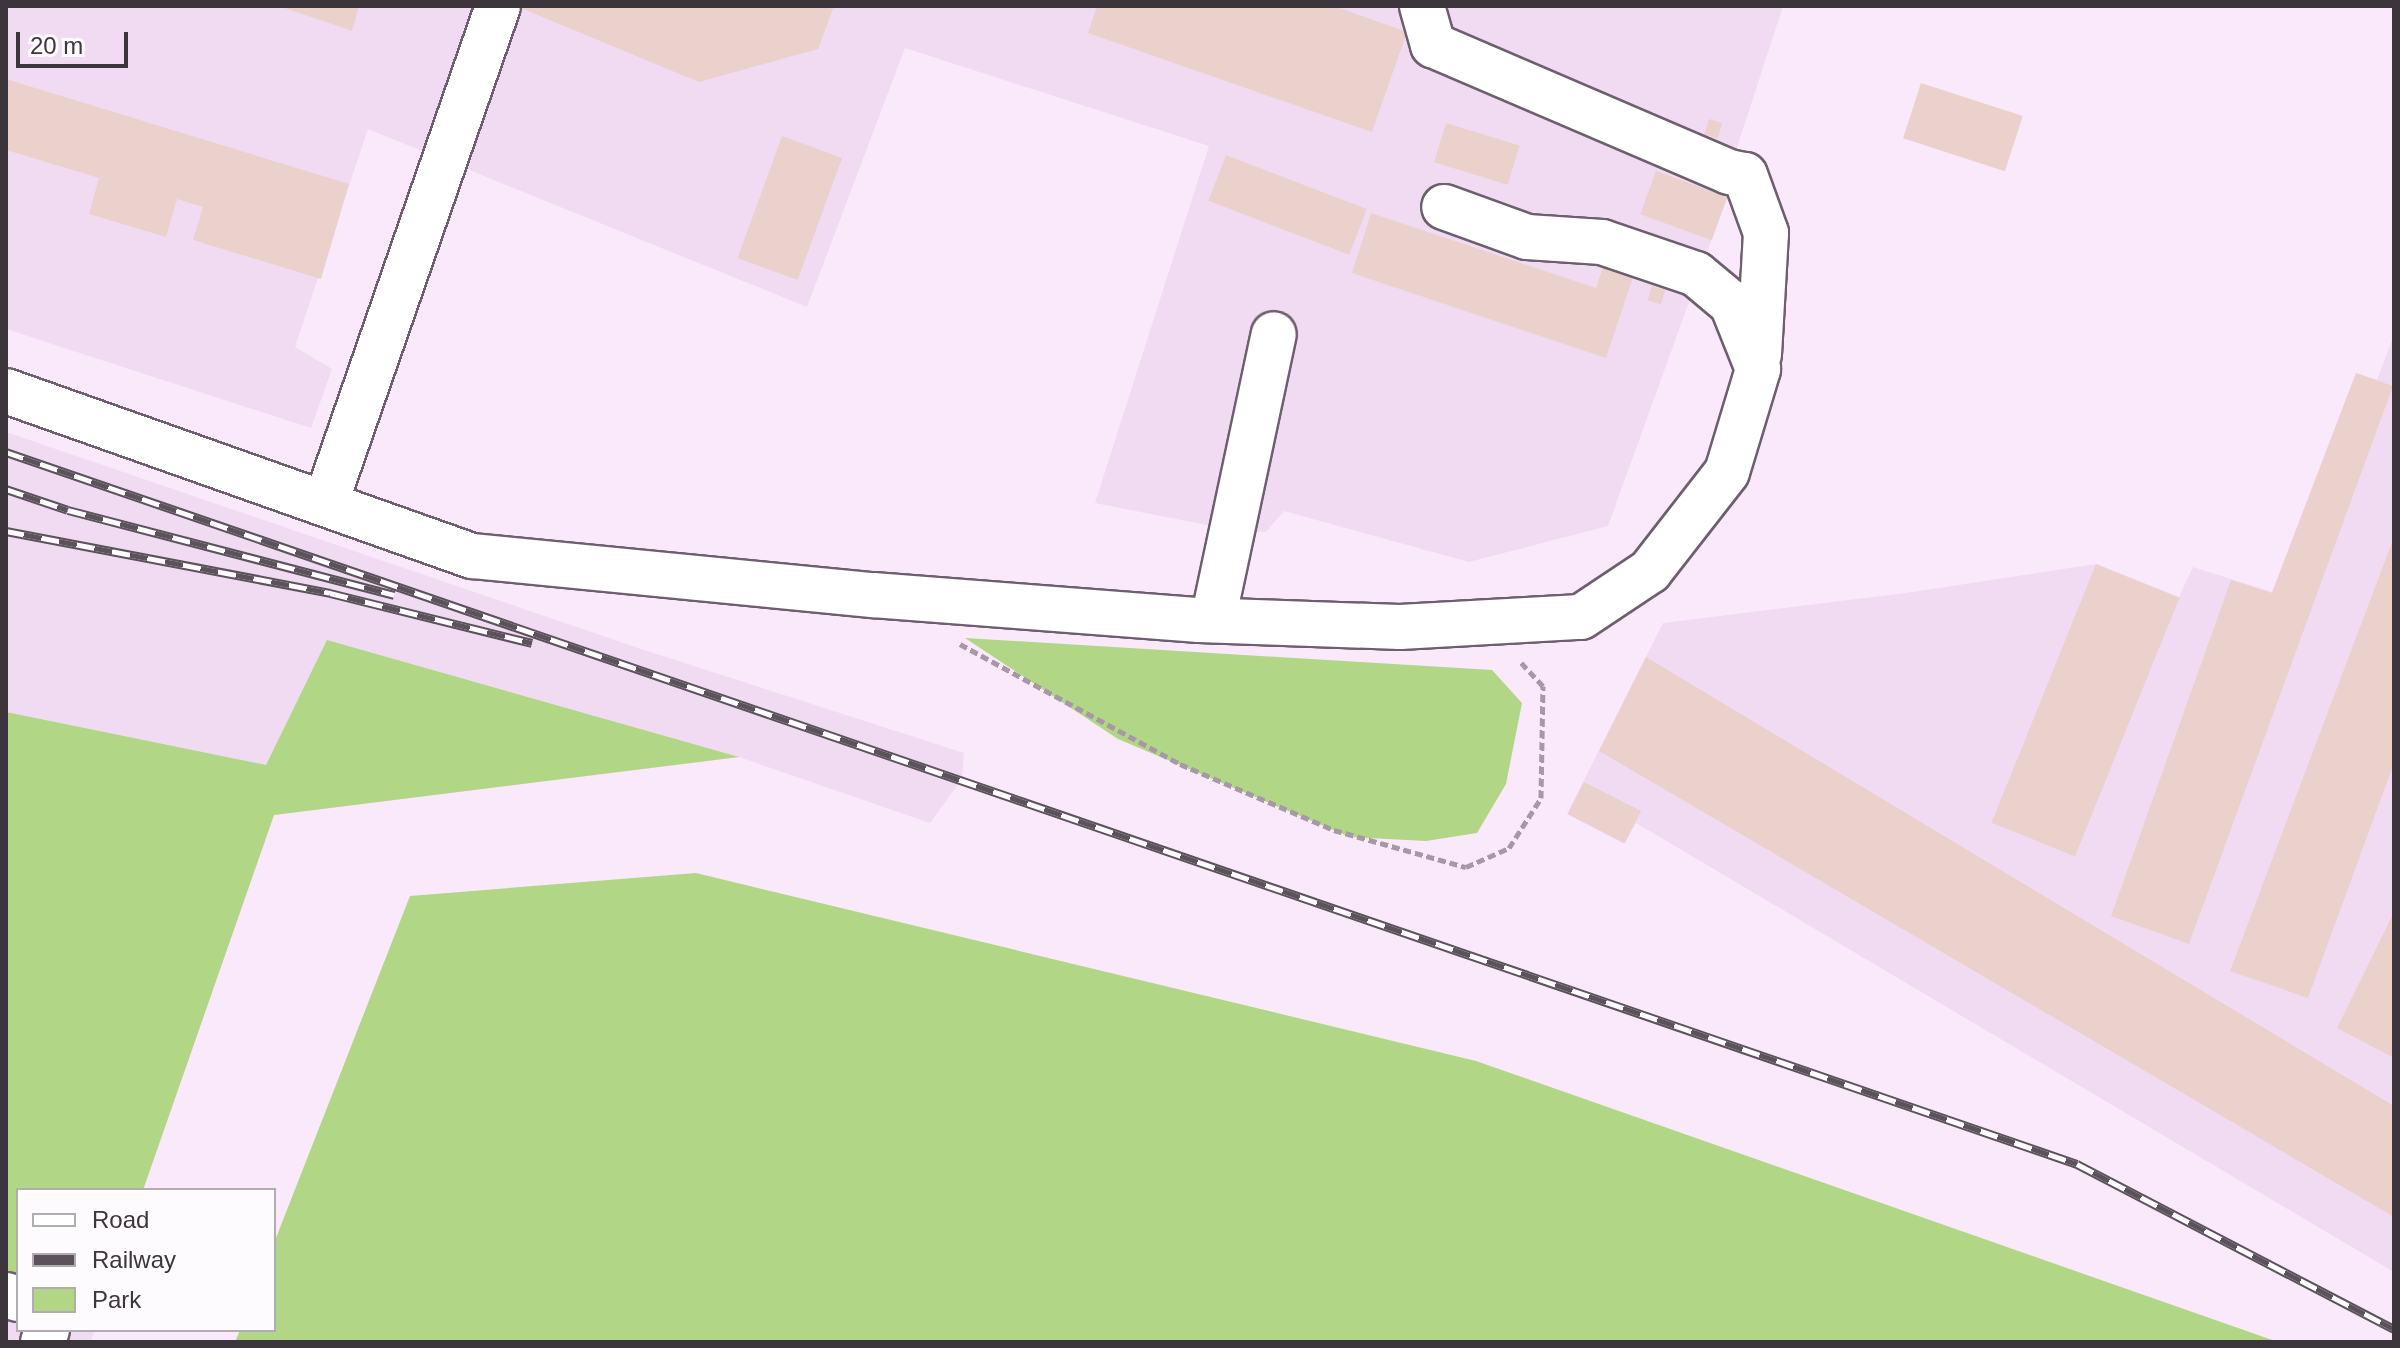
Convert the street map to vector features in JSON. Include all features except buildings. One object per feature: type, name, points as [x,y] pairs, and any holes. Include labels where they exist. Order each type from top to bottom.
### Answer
[{"type":"lane","points":[[326,502],[498,6]]},
{"type":"lane","points":[[6,391],[225,471],[326,502],[473,556],[873,595],[1213,620],[1400,627],[1581,617],[1650,571],[1727,472],[1758,369],[1766,233],[1745,175],[1729,172],[1433,45],[1422,6]]},
{"type":"lane","points":[[1444,207],[1527,237],[1602,242],[1696,274],[1732,304],[1758,369]]},
{"type":"lane","points":[[1213,620],[1274,334]]},
{"type":"path","points":[[956,642],[1180,764],[1334,830],[1466,867],[1509,848],[1541,798],[1543,686],[1485,622]]},
{"type":"shaded area","points":[[6,6],[1783,6],[1729,172],[1727,197],[1608,526],[1469,562],[1284,511],[1266,532],[1232,530],[1095,503],[1209,146],[905,48],[807,307],[368,129],[295,347],[332,369],[311,428],[6,329]]},
{"type":"shaded area","points":[[2394,335],[2394,1272],[1636,823],[1624,844],[1567,814],[1663,623],[1906,593],[2096,564],[2179,597],[2193,567],[2272,592],[2356,373],[2377,380]]},
{"type":"shaded area","points":[[6,432],[641,649],[964,753],[962,779],[930,823],[739,757],[274,815],[144,1188],[16,1188],[16,1332],[94,1332],[90,1342],[6,1342]]},
{"type":"green space","points":[[965,638],[1492,670],[1522,703],[1506,784],[1477,833],[1426,841],[1350,837],[1118,739]]},
{"type":"green space","points":[[327,640],[739,757],[274,815],[144,1188],[16,1188],[16,1281],[6,1278],[6,712],[266,765]]},
{"type":"green space","points":[[696,873],[1476,1061],[2278,1342],[235,1342],[239,1332],[276,1332],[276,1238],[410,896]]},
{"type":"railway","points":[[6,452],[2077,1164],[2394,1329]]},
{"type":"railway","points":[[6,489],[68,510],[394,595]]},
{"type":"railway","points":[[6,531],[330,593],[532,643]]}]
